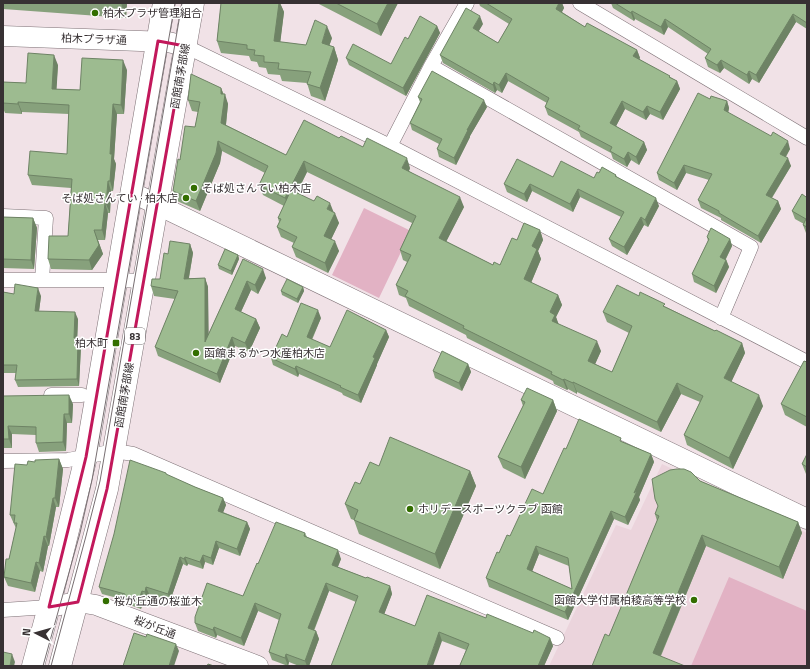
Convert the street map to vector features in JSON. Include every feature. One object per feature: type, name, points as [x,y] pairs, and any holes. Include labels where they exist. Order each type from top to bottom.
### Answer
[{"type":"main road","points":[[33,666],[86,457],[164,3]]},
{"type":"main road","name":"函館南茅部線","points":[[60,666],[107,490],[115,451],[193,3]]},
{"type":"street","points":[[390,146],[431,66],[467,3]]},
{"type":"street","points":[[580,3],[807,138]]},
{"type":"street","name":"柏木プラザ通","points":[[3,36],[158,41],[176,43],[185,46]]},
{"type":"street","points":[[185,46],[390,146],[807,362]]},
{"type":"street","points":[[431,66],[751,247],[721,318]]},
{"type":"street","points":[[131,192],[807,519]]},
{"type":"street","points":[[3,216],[46,218],[42,280]]},
{"type":"street","points":[[3,280],[144,281]]},
{"type":"street","points":[[35,396],[82,395]]},
{"type":"street","points":[[3,461],[68,460],[115,451],[133,454],[557,638]]},
{"type":"street","name":"桜が丘通","points":[[49,607],[78,602],[96,605],[258,666]]},
{"type":"street","points":[[3,610],[49,607]]},
{"type":"highlighted area","points":[[158,41],[185,46],[107,489],[78,602],[49,607],[86,457]]},
{"type":"shaded area","points":[[364,208],[411,231],[379,298],[332,275]]},
{"type":"shaded area","name":"函館大学付属柏稜高等学校","points":[[662,464],[807,533],[807,666],[549,666],[616,525],[631,530]]},
{"type":"shaded area","points":[[729,577],[807,611],[807,666],[691,666]]},
{"type":"building","points":[[221,3],[279,3],[274,41],[306,45],[315,20],[327,26],[322,43],[334,47],[320,88],[307,84],[311,72],[278,69],[279,63],[264,62],[264,56],[254,55],[255,50],[247,49],[247,45],[217,41]]},
{"type":"building","points":[[336,3],[388,3],[377,24]]},
{"type":"building","points":[[486,3],[559,3],[556,9],[585,27],[587,23],[637,50],[633,56],[677,81],[660,112],[647,106],[643,112],[622,101],[610,123],[644,142],[636,157],[628,152],[624,159],[610,151],[612,147],[578,129],[580,126],[545,107],[549,98],[506,73],[499,85],[494,82],[493,85],[440,55],[466,8],[480,16],[473,28],[498,43],[512,19]]},
{"type":"building","points":[[615,3],[807,3],[807,23],[793,14],[756,75],[749,71],[747,75],[721,60],[717,65],[705,58],[711,49],[665,19],[661,27],[632,11],[631,13]]},
{"type":"building","points":[[420,16],[437,26],[403,88],[346,58],[353,44],[391,64],[405,37],[408,39]]},
{"type":"building","points":[[28,53],[54,55],[52,89],[80,90],[82,58],[123,60],[121,105],[113,104],[110,181],[108,181],[102,230],[94,230],[99,245],[89,260],[48,259],[49,236],[68,236],[72,179],[28,175],[30,151],[67,154],[69,105],[18,102],[18,104],[3,103],[3,82],[26,83]]},
{"type":"building","points":[[432,71],[484,100],[467,130],[454,158],[437,149],[442,139],[410,123],[422,99],[418,97]]},
{"type":"building","points":[[191,74],[221,88],[221,94],[225,94],[221,123],[286,155],[304,120],[339,138],[341,136],[363,147],[367,138],[407,158],[402,168],[460,197],[439,238],[493,265],[494,262],[500,265],[512,238],[517,240],[524,223],[540,230],[532,246],[537,249],[524,279],[558,295],[550,312],[555,315],[552,321],[597,341],[588,361],[612,372],[632,326],[603,312],[617,285],[639,296],[640,292],[665,304],[663,306],[742,343],[724,378],[759,395],[729,458],[684,435],[703,396],[677,383],[657,422],[573,382],[563,380],[551,374],[552,372],[463,328],[464,326],[405,296],[408,291],[396,285],[411,255],[400,250],[416,216],[304,161],[285,198],[259,185],[268,166],[218,141],[216,153],[196,201],[173,191],[178,159],[180,160],[185,126],[195,127],[200,102],[188,100]]},
{"type":"building","points":[[698,93],[710,99],[711,96],[727,101],[724,110],[771,136],[773,132],[788,141],[780,154],[788,158],[766,195],[778,201],[758,236],[719,213],[719,211],[698,200],[712,174],[684,165],[674,183],[657,173]]},
{"type":"building","points":[[517,159],[553,177],[561,161],[594,178],[602,167],[616,175],[615,176],[656,198],[645,220],[641,217],[624,247],[609,239],[624,212],[578,189],[570,204],[530,184],[524,194],[504,184]]},
{"type":"building","points":[[291,190],[314,201],[317,196],[330,203],[327,209],[335,213],[324,236],[335,241],[325,263],[292,247],[297,237],[277,227],[281,219],[278,218]]},
{"type":"building","points":[[802,194],[806,197],[807,195],[807,227],[803,225],[806,219],[792,211]]},
{"type":"building","points":[[3,217],[33,218],[31,260],[3,259]]},
{"type":"building","points":[[711,228],[730,239],[720,257],[726,260],[714,286],[692,274],[709,239],[707,237]]},
{"type":"building","points":[[170,241],[190,244],[184,279],[205,278],[205,342],[243,259],[263,269],[255,285],[247,281],[235,309],[256,319],[245,343],[232,337],[217,374],[155,347],[178,291],[151,286],[152,279],[160,279],[164,253],[168,254]]},
{"type":"building","points":[[225,249],[238,255],[231,271],[218,265]]},
{"type":"building","points":[[287,279],[303,287],[297,299],[281,291]]},
{"type":"building","points":[[15,284],[38,288],[35,311],[75,312],[74,338],[78,338],[77,379],[15,380],[17,365],[3,365],[3,292],[14,294]]},
{"type":"building","points":[[301,303],[318,310],[307,337],[330,347],[347,310],[386,330],[373,357],[375,358],[358,395],[296,366],[295,369],[271,358],[282,334],[287,337]]},
{"type":"building","points":[[442,351],[468,364],[459,383],[433,371]]},
{"type":"building","points":[[804,361],[807,362],[807,417],[781,404]]},
{"type":"building","points":[[527,388],[553,400],[521,467],[498,457],[525,402],[521,400]]},
{"type":"building","points":[[69,395],[69,414],[64,414],[63,442],[36,443],[36,427],[8,426],[9,439],[3,439],[3,396]]},
{"type":"building","points":[[579,419],[621,438],[620,441],[651,454],[625,517],[611,511],[565,612],[486,578],[497,552],[499,553],[507,535],[510,536],[532,489],[543,494],[564,448],[566,449]],"holes":[[[536,546],[568,558],[572,589],[527,569]]]},
{"type":"building","name":"ホリデースポーツクラブ 函館","points":[[390,437],[470,471],[435,554],[354,520],[358,510],[345,504],[355,482],[360,484],[370,462],[379,466]]},
{"type":"building","points":[[807,454],[807,467],[802,464]]},
{"type":"building","points":[[59,459],[55,498],[53,498],[46,537],[44,536],[39,563],[36,562],[31,583],[4,577],[6,559],[9,559],[17,523],[14,523],[15,515],[10,515],[15,464],[27,465],[28,461],[35,462],[35,460]]},
{"type":"building","points":[[130,460],[166,473],[223,498],[218,511],[247,522],[237,549],[216,541],[211,558],[203,555],[200,562],[185,557],[184,559],[180,557],[168,594],[146,587],[145,592],[142,591],[138,602],[124,597],[125,594],[99,587],[114,534]]},
{"type":"building","points":[[684,469],[691,472],[700,481],[798,522],[779,567],[702,535],[653,653],[685,666],[592,666],[605,634],[609,636],[659,516],[655,514],[658,506],[655,499],[652,479],[670,470]]},
{"type":"building","points":[[276,522],[305,533],[304,536],[338,550],[332,565],[390,586],[379,612],[415,626],[427,595],[486,618],[487,614],[533,633],[534,630],[550,638],[538,666],[462,666],[460,665],[469,644],[439,632],[427,666],[331,666],[358,596],[326,583],[308,628],[316,631],[305,661],[286,654],[285,658],[269,652],[281,614],[255,603],[241,638],[214,627],[213,630],[195,623],[195,617],[207,583],[243,596]]},
{"type":"building","points":[[134,633],[146,637],[147,634],[176,644],[169,666],[123,666]]},
{"type":"building","points":[[3,652],[12,654],[10,666],[3,666]]},
{"type":"tram line","points":[[43,666],[80,533],[92,480],[175,3]]},
{"type":"tram line","points":[[51,666],[100,481],[182,3]]},
{"type":"place","name":"柏木プラザ管理組合","points":[[95,13]]},
{"type":"place","name":"そば処さんてい柏木店","points":[[194,188]]},
{"type":"place","name":"そば処さんてい · 柏木店","points":[[186,198]]},
{"type":"place","name":"柏木町","points":[[116,343]]},
{"type":"place","name":"函館まるかつ水産柏木店","points":[[196,353]]},
{"type":"place","name":"ホリデースポーツクラブ 函館","points":[[410,509]]},
{"type":"place","name":"函館大学付属柏稜高等学校","points":[[694,600]]},
{"type":"place","name":"桜が丘通の桜並木","points":[[106,601]]}]
